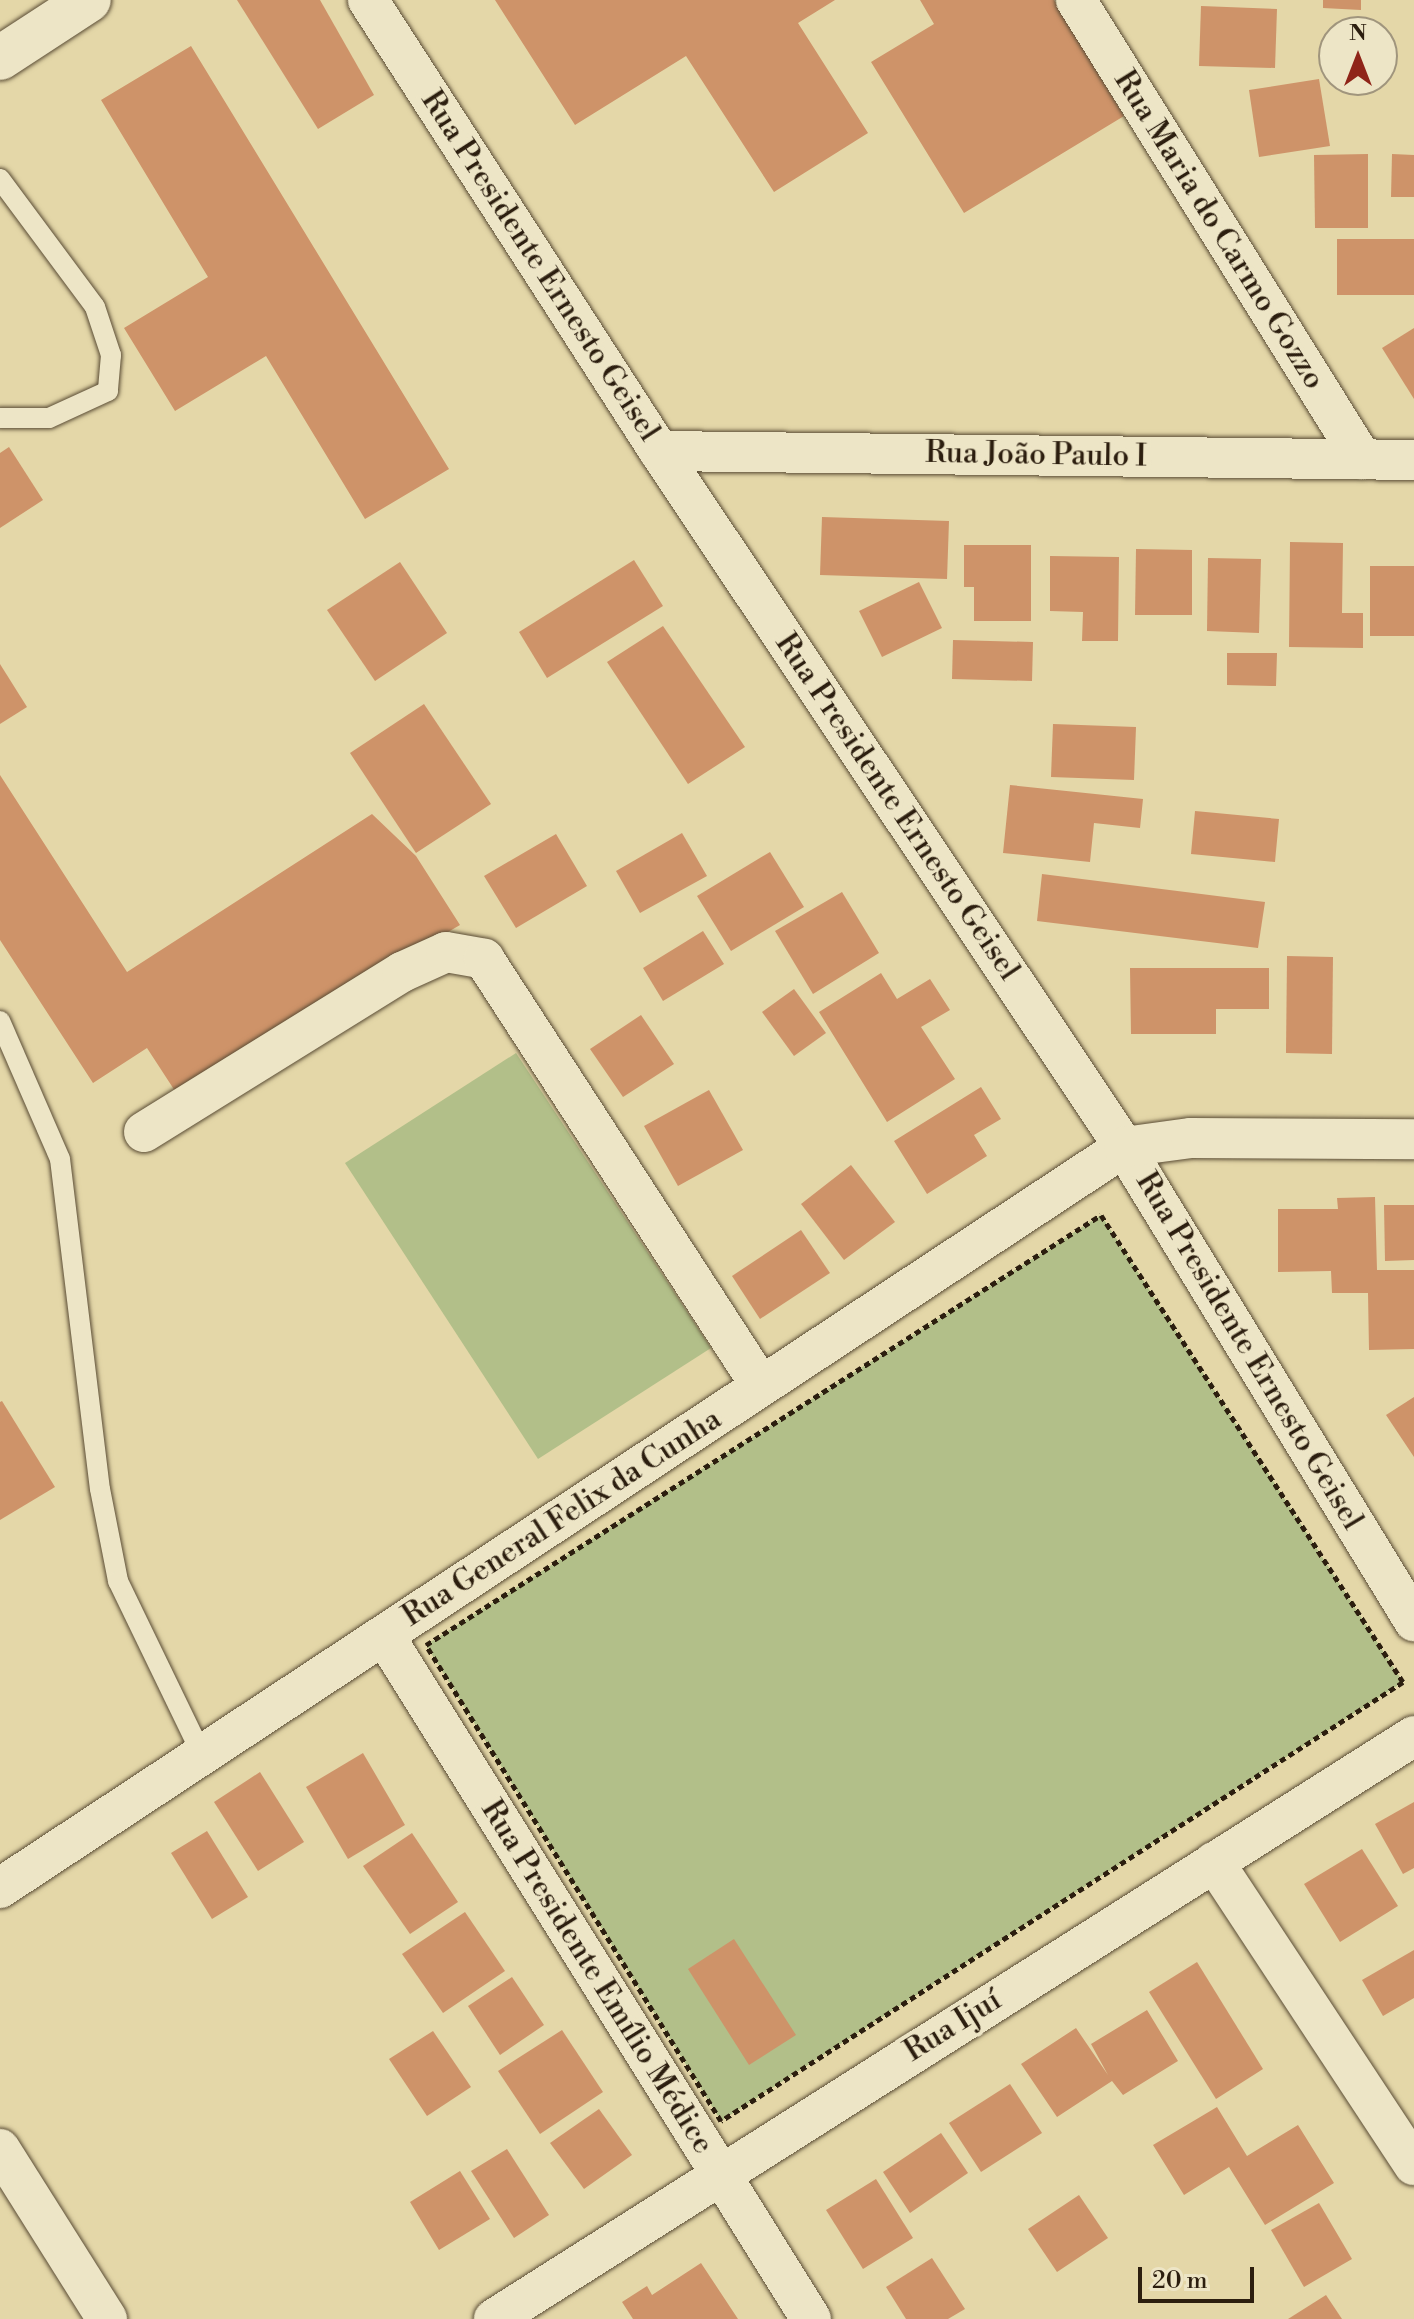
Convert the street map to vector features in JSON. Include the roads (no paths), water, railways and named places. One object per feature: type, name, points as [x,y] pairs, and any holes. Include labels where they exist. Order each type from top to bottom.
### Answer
[{"type":"main road","points":[[4,51],[89,0]]},
{"type":"street","name":"Rua Presidente Ernesto Geisel","points":[[368,0],[659,451],[1124,1147],[1414,1621]]},
{"type":"street","name":"Rua Maria do Carmo Gozzo","points":[[1076,0],[1362,459]]},
{"type":"street","name":"Rua João Paulo I","points":[[659,451],[1414,460]]},
{"type":"street","points":[[144,1132],[402,972],[446,952],[484,959],[761,1386]]},
{"type":"street","points":[[1124,1147],[1191,1138],[1414,1139]]},
{"type":"street","name":"Rua General Felix da Cunha","points":[[0,1888],[1124,1147]]},
{"type":"street","name":"Rua Presidente Emílio Médice","points":[[384,1635],[811,2319]]},
{"type":"street","name":"Rua Ijuí","points":[[494,2319],[1414,1736]]},
{"type":"street","points":[[1214,1862],[1414,2165]]},
{"type":"street","points":[[0,2149],[107,2319]]},
{"type":"lane","points":[[0,179],[95,307],[111,355],[108,391],[49,418],[0,418]]},
{"type":"lane","points":[[0,1021],[60,1159],[100,1489],[118,1581],[202,1755]]}]
